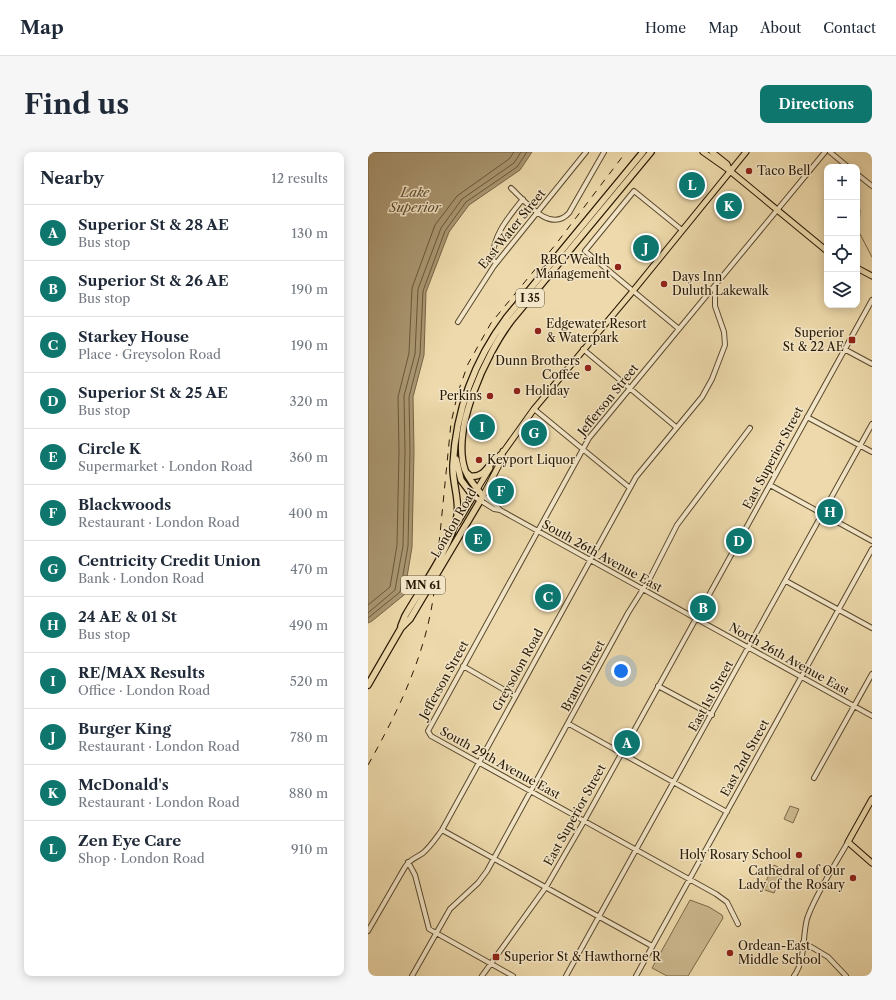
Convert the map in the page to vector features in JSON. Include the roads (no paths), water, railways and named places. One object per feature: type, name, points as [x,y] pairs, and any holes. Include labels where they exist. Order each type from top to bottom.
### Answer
[{"type":"highway","name":"I 35","points":[[473,496],[460,474],[455,448],[459,417],[464,397],[475,367],[490,340],[507,317],[643,152]]},
{"type":"highway","name":"I 35","points":[[477,490],[465,470],[462,452],[470,403],[484,366],[496,343],[511,321],[650,152]]},
{"type":"highway","points":[[447,544],[458,511],[453,479],[455,448]]},
{"type":"highway","points":[[465,470],[470,476],[476,477],[483,474],[495,458]]},
{"type":"highway","points":[[477,490],[481,498]]},
{"type":"highway","name":"London Road","points":[[447,544],[473,496]]},
{"type":"highway","name":"London Road","points":[[368,685],[401,628],[410,619],[481,498]]},
{"type":"highway","name":"MN 61","points":[[401,628],[405,616],[447,544]]},
{"type":"main road","points":[[703,152],[730,171],[824,249]]},
{"type":"main road","points":[[712,152],[727,164],[730,171]]},
{"type":"main road","name":"London Road","points":[[473,496],[495,458],[504,451],[534,409],[633,292],[746,152]]},
{"type":"main road","points":[[860,270],[872,276]]},
{"type":"main road","name":"London Road","points":[[481,498],[501,461],[504,451]]},
{"type":"main road","points":[[872,799],[848,842],[872,864]]},
{"type":"street","name":"East Water Street","points":[[458,322],[496,263],[586,152]]},
{"type":"street","points":[[511,188],[538,212],[550,220],[559,220],[566,217],[604,152]]},
{"type":"street","name":"Jefferson Street","points":[[428,732],[536,531],[589,438],[778,211],[825,152]]},
{"type":"street","points":[[830,152],[844,164]]},
{"type":"street","points":[[860,176],[872,186]]},
{"type":"street","points":[[679,329],[585,251],[634,191],[682,230]]},
{"type":"street","points":[[496,263],[492,258],[497,235],[502,224],[523,199]]},
{"type":"street","name":"Greysolon Road","points":[[368,931],[408,862],[428,849],[442,830],[590,560],[643,467],[708,386],[724,348],[725,336],[715,306],[715,286]]},
{"type":"street","name":"East Superior Street","points":[[482,976],[546,887],[585,821],[872,300]]},
{"type":"street","points":[[584,349],[676,427]]},
{"type":"street","points":[[844,349],[872,364]]},
{"type":"street","points":[[534,409],[630,488]]},
{"type":"street","points":[[807,417],[872,452]]},
{"type":"street","name":"East 1st Street","points":[[566,976],[872,424]]},
{"type":"street","name":"Branch Street","points":[[412,976],[450,909],[482,878],[494,859],[569,724],[628,613],[644,589],[680,522],[750,428]]},
{"type":"street","points":[[770,485],[872,541]]},
{"type":"street","name":"South 26th Avenue East","points":[[473,496],[481,498],[494,509],[500,510],[696,619]]},
{"type":"street","name":"East 2nd Street","points":[[636,976],[872,549]]},
{"type":"street","points":[[786,581],[872,628]]},
{"type":"street","name":"North 26th Avenue East","points":[[696,619],[872,716]]},
{"type":"street","points":[[463,666],[515,696]]},
{"type":"street","points":[[814,778],[872,674]]},
{"type":"street","points":[[658,686],[712,715]]},
{"type":"street","points":[[569,724],[727,812]]},
{"type":"street","name":"South 29th Avenue East","points":[[428,732],[431,736],[690,879],[726,901],[738,924]]},
{"type":"street","points":[[442,830],[652,946]]},
{"type":"street","points":[[794,976],[802,958],[803,942],[810,912],[848,842]]},
{"type":"street","points":[[408,862],[416,876],[427,926],[436,934],[512,976]]},
{"type":"street","points":[[803,942],[828,957],[846,976]]},
{"type":"water","name":"Lake Superior","points":[[368,152],[532,152],[520,170],[469,205],[449,232],[426,292],[424,355],[413,397],[414,451],[412,547],[404,595],[368,623]]},
{"type":"waterway","points":[[860,234],[872,257]]},
{"type":"railway","points":[[439,544],[451,423],[458,392],[468,364],[491,323],[556,244],[626,152]]},
{"type":"railway","points":[[368,765],[391,722],[411,678],[426,632],[435,584]]},
{"type":"place","name":"Taco Bell","points":[[749,171]]},
{"type":"place","name":"Zen Eye Care","points":[[692,185]]},
{"type":"place","name":"McDonald's","points":[[729,206]]},
{"type":"place","name":"Burger King","points":[[646,248]]},
{"type":"place","name":"RBC Wealth Management","points":[[618,267]]},
{"type":"place","name":"Days Inn Duluth Lakewalk","points":[[664,284]]},
{"type":"place","name":"Edgewater Resort & Waterpark","points":[[538,331]]},
{"type":"place","name":"Superior St & 22 AE","points":[[852,340]]},
{"type":"place","name":"Dunn Brothers Coffee","points":[[588,368]]},
{"type":"place","name":"Holiday","points":[[517,391]]},
{"type":"place","name":"Perkins","points":[[490,396]]},
{"type":"place","name":"RE/MAX Results","points":[[482,427]]},
{"type":"place","name":"Centricity Credit Union","points":[[534,433]]},
{"type":"place","name":"Keyport Liquor","points":[[479,460]]},
{"type":"place","name":"Blackwoods","points":[[501,491]]},
{"type":"place","name":"24 AE & 01 St","points":[[830,512]]},
{"type":"place","name":"Circle K","points":[[478,539]]},
{"type":"place","name":"Superior St & 25 AE","points":[[739,541]]},
{"type":"place","name":"Starkey House","points":[[548,597]]},
{"type":"place","name":"Superior St & 26 AE","points":[[703,608]]},
{"type":"place","name":"Superior St & 28 AE","points":[[627,743]]},
{"type":"place","name":"Holy Rosary School","points":[[799,855]]},
{"type":"place","name":"Cathedral of Our Lady of the Rosary","points":[[853,878]]},
{"type":"place","name":"Ordean-East Middle School","points":[[730,953]]},
{"type":"place","name":"Superior St & Hawthorne R","points":[[496,957]]}]
